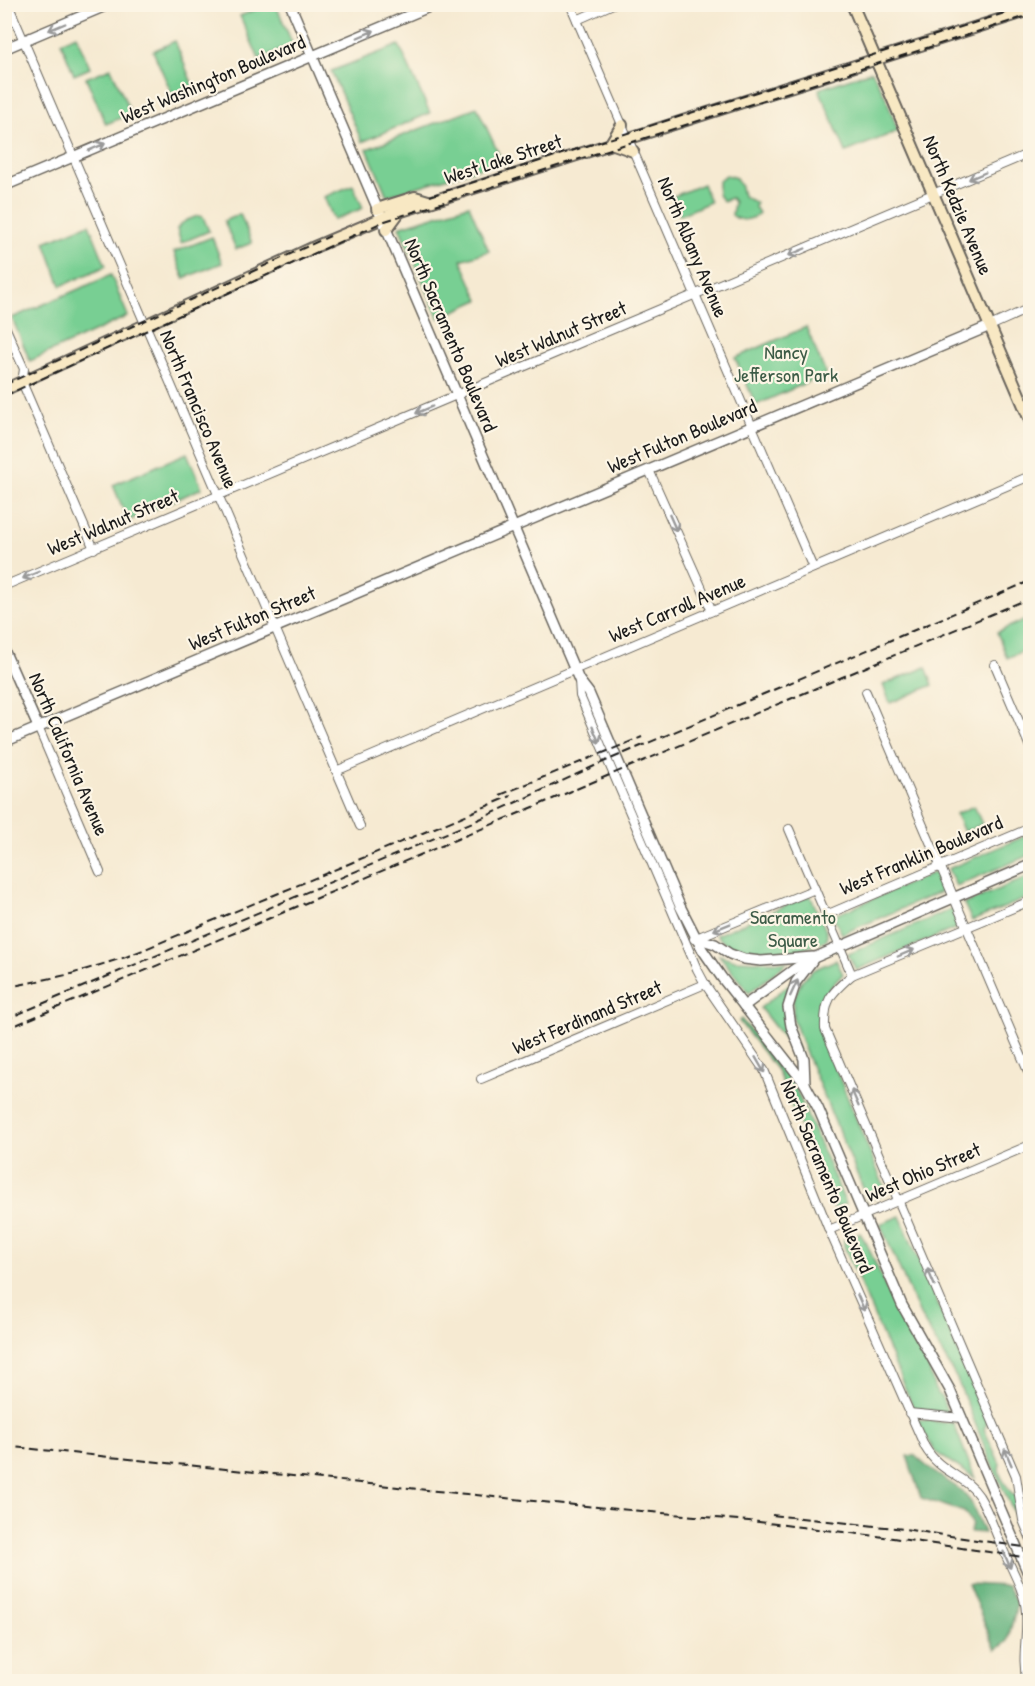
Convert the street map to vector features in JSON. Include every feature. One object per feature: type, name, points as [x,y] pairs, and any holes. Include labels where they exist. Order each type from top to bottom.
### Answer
[{"type":"main road","name":"North Kedzie Avenue","points":[[852,4],[1030,420]]},
{"type":"main road","name":"West Lake Street","points":[[4,390],[381,217],[1030,10]]},
{"type":"main road","points":[[622,125],[610,143],[633,151]]},
{"type":"main road","points":[[381,217],[415,197],[429,201]]},
{"type":"street","name":"North Francisco Avenue","points":[[8,4],[360,826]]},
{"type":"street","points":[[4,49],[110,4]]},
{"type":"street","name":"North Sacramento Boulevard","points":[[290,4],[575,669],[579,680],[580,696],[685,943],[705,984],[764,1070],[829,1230],[909,1413],[932,1458],[941,1467],[970,1485],[984,1506],[1024,1600],[1027,1619],[1023,1657],[1027,1682]]},
{"type":"street","name":"West Washington Boulevard","points":[[4,186],[436,4]]},
{"type":"street","name":"North Albany Avenue","points":[[570,4],[813,568]]},
{"type":"street","points":[[577,20],[613,4]]},
{"type":"street","name":"West Walnut Street","points":[[4,586],[1030,153]]},
{"type":"street","name":"West Fulton Boulevard","points":[[514,527],[1030,308]]},
{"type":"street","points":[[4,324],[24,369],[22,382],[94,549]]},
{"type":"street","points":[[24,369],[35,376]]},
{"type":"street","points":[[649,470],[712,611]]},
{"type":"street","name":"West Carroll Avenue","points":[[336,771],[1030,476]]},
{"type":"street","name":"West Fulton Street","points":[[4,742],[514,527]]},
{"type":"street","name":"North California Avenue","points":[[4,650],[100,872]]},
{"type":"street","points":[[995,665],[1030,747]]},
{"type":"street","name":"North Sacramento Boulevard","points":[[579,680],[589,693],[675,895],[696,938],[722,978],[805,1084],[818,1108],[902,1305],[950,1390],[1030,1578]]},
{"type":"street","points":[[866,692],[1030,1076]]},
{"type":"street","name":"West Franklin Boulevard","points":[[826,915],[1030,828]]},
{"type":"street","points":[[789,829],[852,975]]},
{"type":"street","points":[[744,1006],[796,968],[816,957],[1030,866]]},
{"type":"street","name":"West Franklin Boulevard","points":[[685,943],[815,889]]},
{"type":"street","points":[[1030,901],[852,975],[827,1000],[824,1013],[825,1029],[1016,1476],[1023,1520],[1030,1537]]},
{"type":"street","points":[[696,938],[715,944],[730,954],[744,959],[761,961],[816,957]]},
{"type":"street","points":[[805,1084],[804,1059],[789,1019],[788,1007],[796,982],[816,957]]},
{"type":"street","name":"West Ferdinand Street","points":[[481,1079],[705,984]]},
{"type":"street","name":"West Ohio Street","points":[[829,1230],[1030,1145]]},
{"type":"street","points":[[909,1413],[962,1418]]},
{"type":"green space","points":[[267,5],[276,5],[293,45],[259,59],[240,16]]},
{"type":"green space","points":[[76,35],[90,68],[74,75],[61,42]]},
{"type":"green space","points":[[175,41],[194,88],[173,96],[153,51]]},
{"type":"green space","points":[[399,45],[430,113],[362,142],[331,71]]},
{"type":"green space","points":[[111,68],[131,114],[106,124],[86,78]]},
{"type":"green space","points":[[872,71],[886,98],[898,131],[846,152],[819,89]]},
{"type":"green space","points":[[477,107],[502,161],[387,196],[367,149]]},
{"type":"green space","points":[[726,175],[736,178],[743,196],[756,203],[755,207],[759,213],[756,216],[742,220],[732,215],[734,202],[731,198],[723,201],[718,195],[718,182]]},
{"type":"green space","points":[[703,184],[710,202],[680,215],[672,197]]},
{"type":"green space","points":[[353,185],[363,208],[334,220],[324,197]]},
{"type":"green space","points":[[469,205],[489,251],[461,260],[479,300],[439,318],[399,227]]},
{"type":"green space","points":[[240,214],[252,243],[236,249],[224,221]]},
{"type":"green space","points":[[198,216],[203,217],[209,231],[181,243],[177,229],[183,222]]},
{"type":"green space","points":[[89,224],[106,266],[61,286],[45,242]]},
{"type":"green space","points":[[212,237],[222,263],[184,278],[174,252]]},
{"type":"green space","points":[[111,275],[128,316],[30,361],[12,318]]},
{"type":"green space","name":"Nancy Jefferson Park","points":[[806,327],[826,374],[756,405],[735,358]]},
{"type":"green space","points":[[187,453],[202,488],[128,521],[113,485]]},
{"type":"green space","points":[[1030,618],[1030,648],[1007,658],[997,632]]},
{"type":"green space","points":[[926,667],[933,685],[890,703],[883,685]]},
{"type":"green space","points":[[974,806],[982,824],[964,832],[956,814]]},
{"type":"green space","points":[[1030,834],[1030,855],[956,886],[948,869]]},
{"type":"green space","points":[[935,872],[943,891],[842,934],[833,916]]},
{"type":"green space","points":[[1030,876],[1030,897],[972,921],[964,904]]},
{"type":"green space","name":"Sacramento Square","points":[[810,895],[827,933],[827,940],[799,951],[755,956],[728,946],[716,935]]},
{"type":"green space","points":[[952,909],[959,927],[856,970],[848,954]]},
{"type":"green space","name":"Sacramento Square","points":[[719,955],[735,960],[788,962],[749,993]]},
{"type":"green space","name":"Sacramento Square","points":[[836,960],[843,974],[824,998],[819,1028],[887,1194],[868,1200],[793,1018],[793,1000],[802,980],[813,970]]},
{"type":"green space","name":"Sacramento Square","points":[[791,983],[784,1007],[801,1060],[760,1008]]},
{"type":"green space","points":[[741,1019],[793,1083],[846,1204],[834,1208],[777,1070],[739,1021]]},
{"type":"green space","points":[[900,1216],[988,1421],[984,1429],[1000,1464],[1001,1476],[1012,1495],[1016,1495],[1019,1524],[957,1379],[920,1315],[880,1224]]},
{"type":"green space","points":[[860,1233],[908,1334],[928,1365],[935,1390],[942,1398],[948,1414],[913,1407],[844,1246],[844,1239]]},
{"type":"green space","points":[[917,1419],[954,1424],[975,1478],[935,1452]]},
{"type":"green space","points":[[914,1455],[931,1470],[961,1490],[971,1502],[984,1533],[970,1532],[972,1523],[964,1512],[921,1498],[907,1456]]},
{"type":"green space","points":[[968,1584],[1007,1586],[1016,1602],[1007,1642],[996,1650]]},
{"type":"railway","points":[[430,196],[1030,5]]},
{"type":"railway","points":[[4,396],[385,221],[1030,15]]},
{"type":"railway","points":[[4,385],[330,236]]},
{"type":"railway","points":[[4,1020],[482,818],[601,763],[1030,581]]},
{"type":"railway","points":[[4,1030],[1030,598]]},
{"type":"railway","points":[[500,795],[642,737]]},
{"type":"railway","points":[[4,988],[71,974],[126,957],[511,796]]},
{"type":"railway","points":[[4,1446],[759,1522],[1030,1558]]},
{"type":"railway","points":[[772,1515],[904,1529],[1030,1548]]}]
